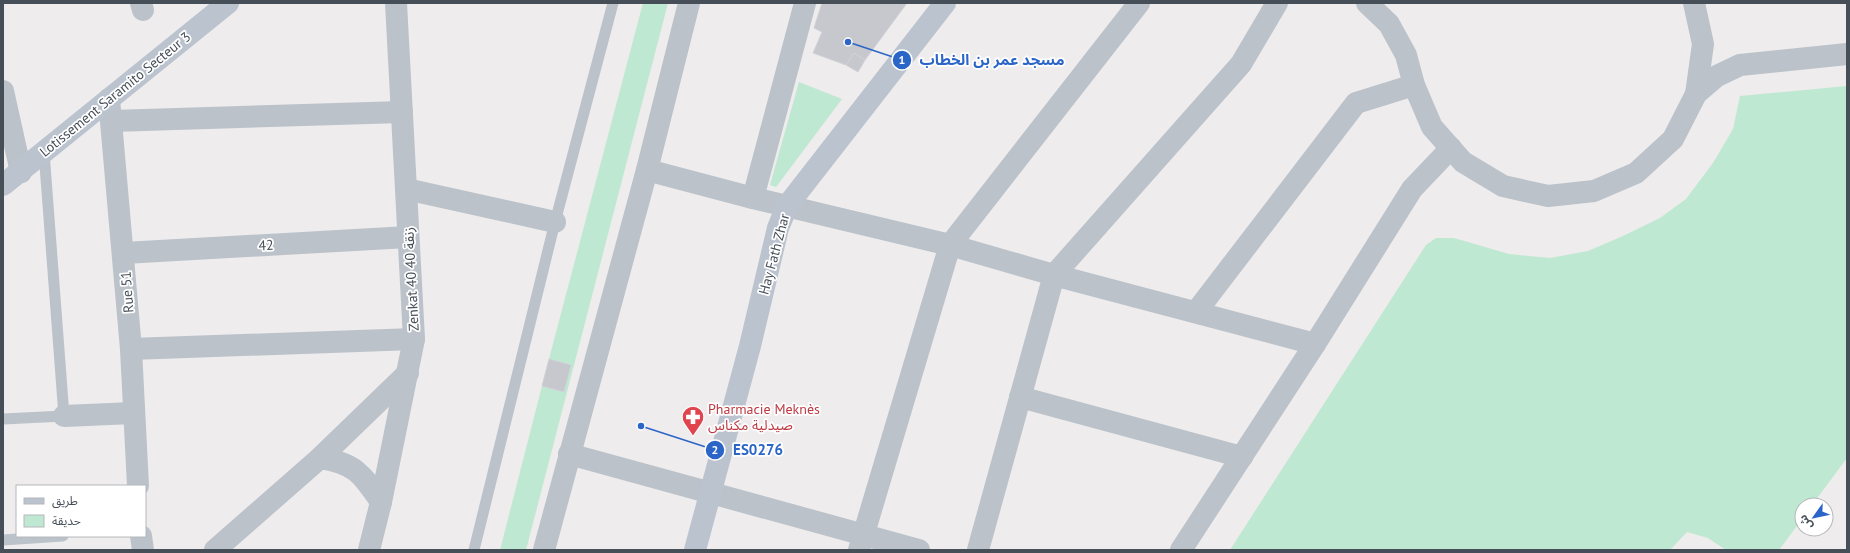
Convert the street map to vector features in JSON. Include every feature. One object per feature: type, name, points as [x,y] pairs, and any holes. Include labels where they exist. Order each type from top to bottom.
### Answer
[{"type":"street","name":"Lotissement Saramito Secteur 3","points":[[3,185],[228,3]]},
{"type":"street","name":"Zenkat 40 زنقة 40","points":[[369,550],[381,502],[414,339],[396,3]]},
{"type":"street","points":[[544,550],[647,170],[689,3]]},
{"type":"street","points":[[753,198],[805,3]]},
{"type":"street","name":"Hay Fath Zhar","points":[[695,550],[750,346],[778,228],[787,206],[945,3]]},
{"type":"street","points":[[861,542],[950,245],[1139,3]]},
{"type":"street","points":[[978,550],[1054,275],[1241,64],[1277,3]]},
{"type":"street","points":[[1367,3],[1389,24],[1406,55],[1414,85],[1432,127],[1463,162],[1502,186],[1548,196],[1594,192],[1636,173],[1673,139],[1696,94],[1703,44],[1694,3]]},
{"type":"street","points":[[1696,94],[1717,76],[1740,65],[1847,54]]},
{"type":"street","points":[[1196,312],[1356,104],[1414,85]]},
{"type":"street","points":[[3,91],[20,172]]},
{"type":"street","name":"Rue 51","points":[[109,99],[124,253],[131,349],[138,485]]},
{"type":"street","points":[[112,121],[402,112]]},
{"type":"street","points":[[1181,550],[1315,344],[1412,189],[1451,148]]},
{"type":"street","points":[[647,170],[753,198],[950,245],[1054,275],[1315,344]]},
{"type":"street","points":[[406,189],[555,222]]},
{"type":"street","name":"42","points":[[124,253],[408,237]]},
{"type":"street","points":[[131,349],[414,339]]},
{"type":"street","points":[[215,550],[320,458],[408,373]]},
{"type":"street","points":[[1020,397],[1242,457]]},
{"type":"street","points":[[64,416],[134,413]]},
{"type":"street","points":[[569,454],[710,493],[861,542],[919,550]]},
{"type":"street","points":[[320,458],[340,461],[358,471],[381,502]]},
{"type":"street","points":[[141,537],[143,550]]},
{"type":"lane","points":[[474,550],[555,222],[613,3]]},
{"type":"lane","points":[[3,419],[64,416],[44,152]]},
{"type":"lane","points":[[3,540],[48,537]]},
{"type":"green space","points":[[643,3],[668,3],[526,550],[500,550],[542,386],[563,392],[571,365],[549,359]]},
{"type":"green space","points":[[799,82],[842,99],[776,187],[770,185]]},
{"type":"green space","points":[[1847,86],[1847,458],[1818,497],[1794,497],[1794,530],[1779,550],[1726,550],[1708,538],[1687,532],[1670,550],[1230,550],[1426,245],[1436,238],[1454,238],[1509,254],[1550,258],[1588,251],[1623,236],[1660,218],[1686,199],[1713,163],[1733,129],[1740,96]]},
{"type":"building","points":[[822,3],[907,3],[865,60],[854,53],[846,65],[813,53],[822,32],[814,28]]},
{"type":"building","points":[[854,53],[865,60],[858,72],[846,65]]},
{"type":"building","points":[[549,359],[571,365],[564,392],[542,386]]},
{"type":"place","name":"مسجد عمر بن الخطاب","points":[[848,42]]},
{"type":"place","name":"ES0276","points":[[641,426]]},
{"type":"place","name":"Pharmacie Meknès صيدلية مكناس","points":[[693,436]]}]
